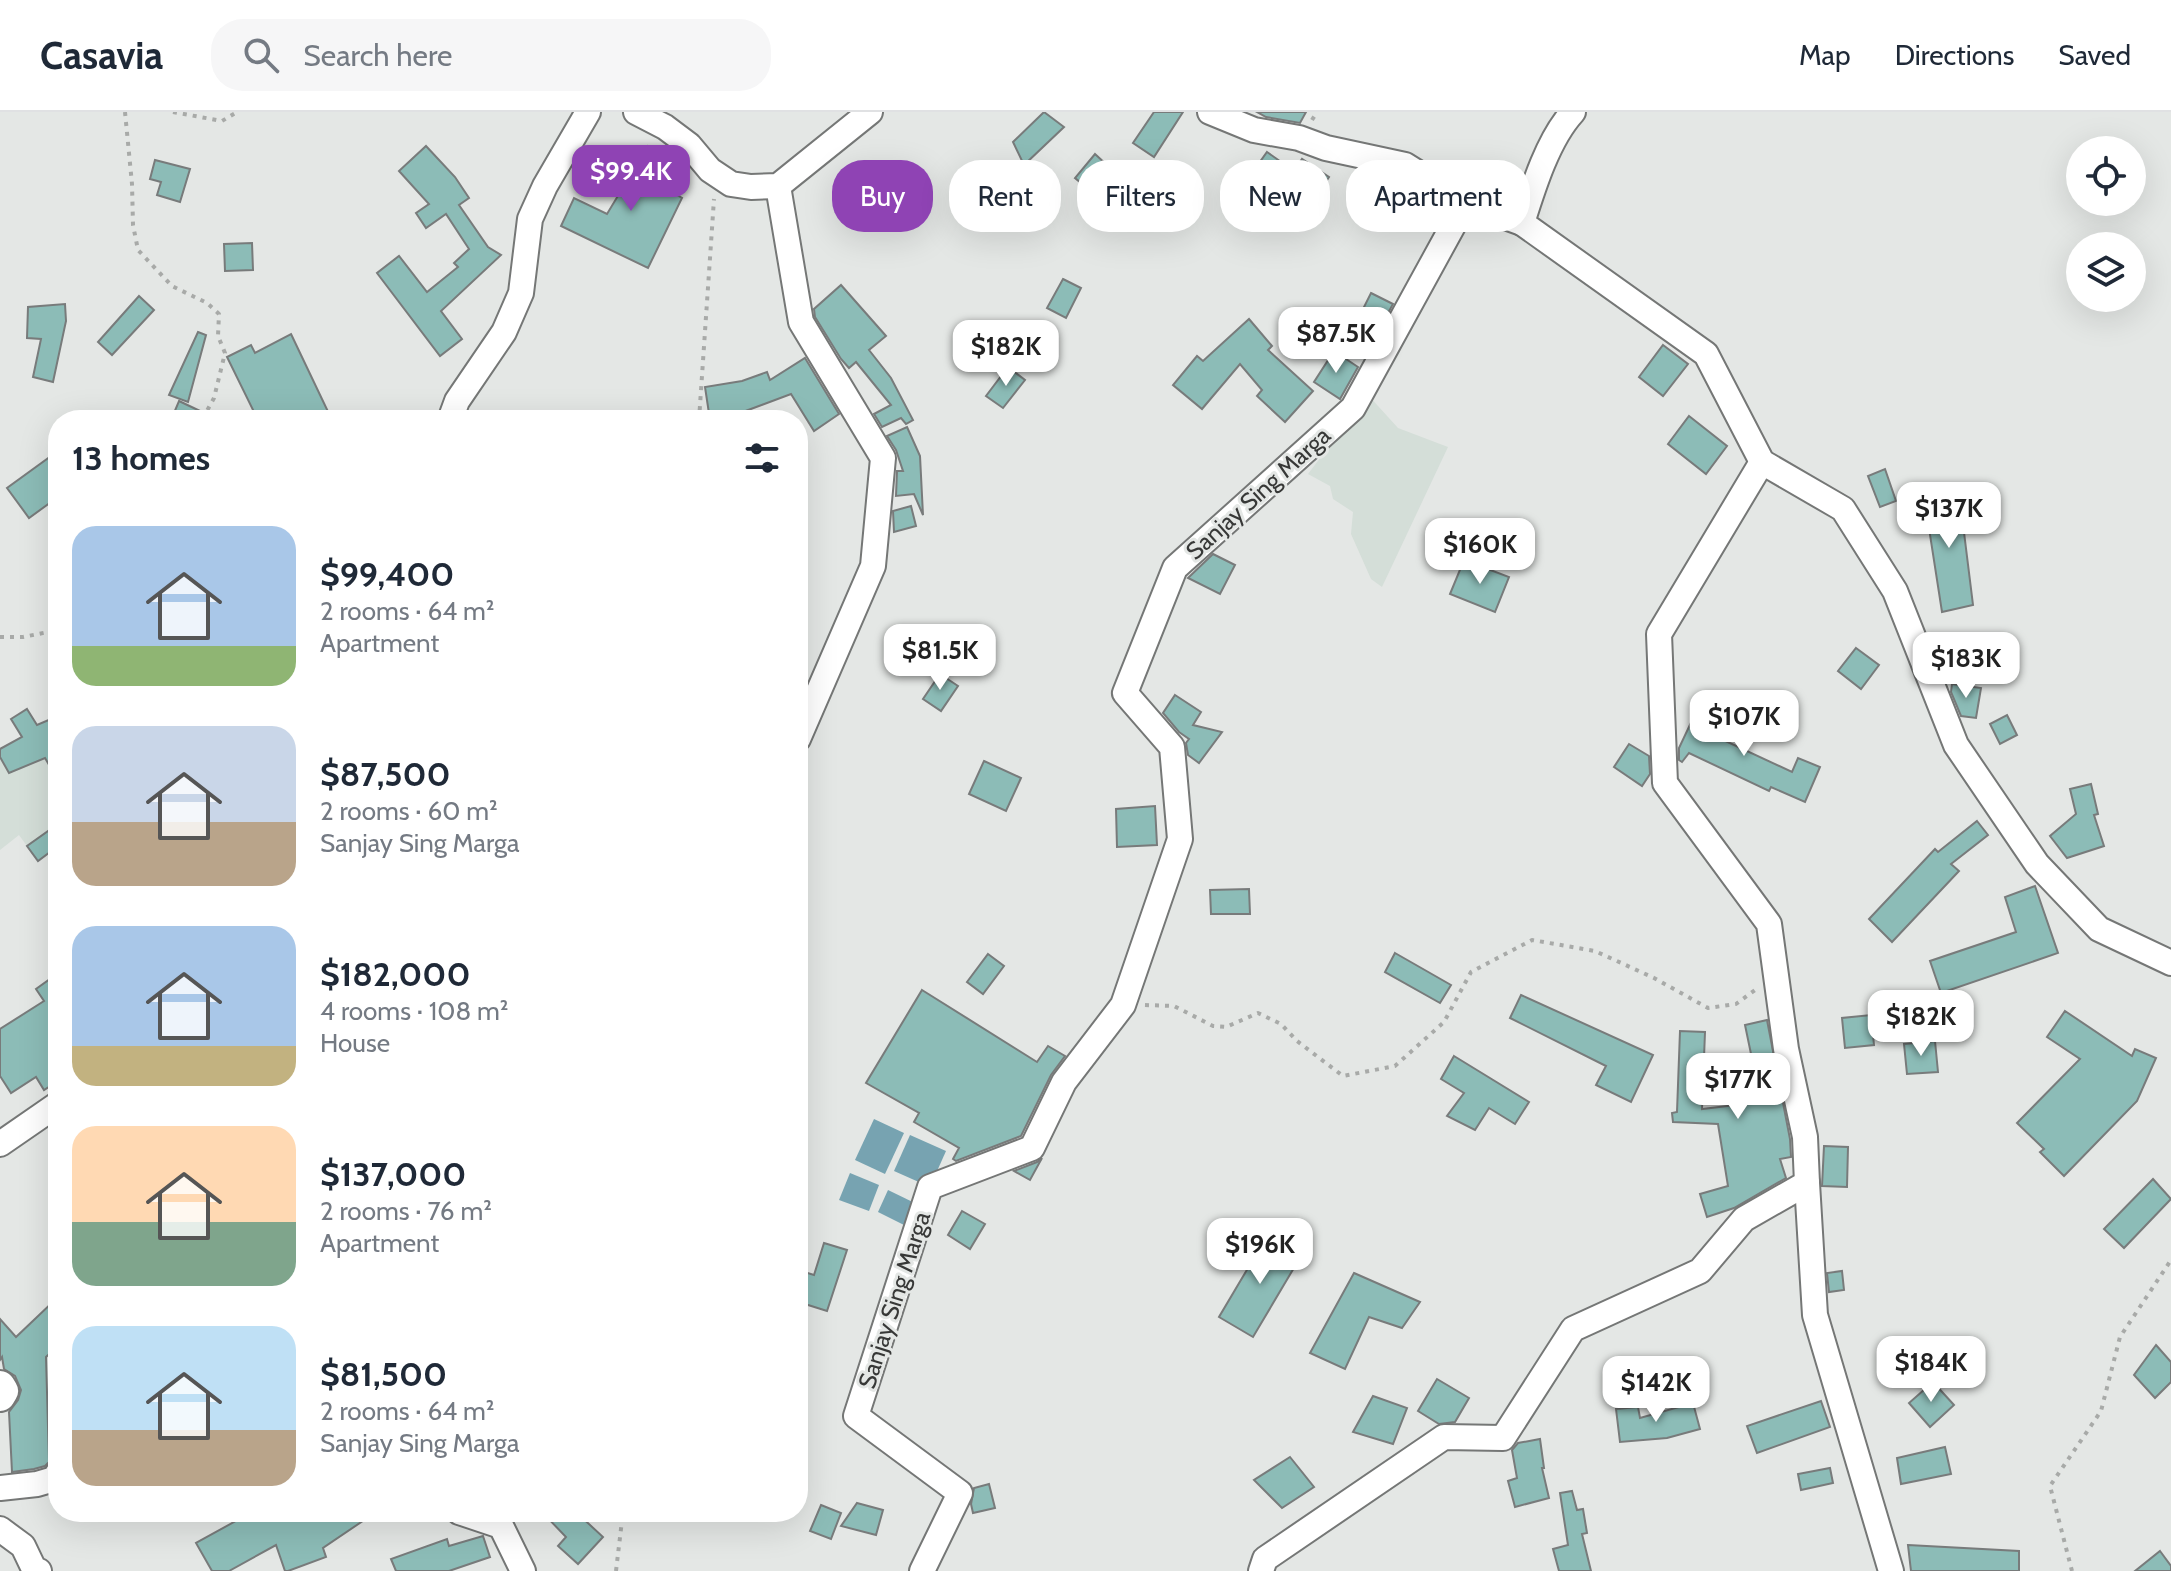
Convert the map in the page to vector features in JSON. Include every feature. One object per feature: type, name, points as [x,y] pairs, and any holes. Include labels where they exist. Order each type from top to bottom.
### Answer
[{"type":"street","points":[[454,410],[504,332],[521,293],[530,219],[545,186],[588,112]]},
{"type":"street","points":[[636,112],[665,127],[689,145],[731,184],[751,187],[778,186],[870,112]]},
{"type":"street","points":[[1210,112],[1254,130],[1299,138],[1326,148],[1382,160]]},
{"type":"street","points":[[1530,199],[1563,123],[1573,112]]},
{"type":"street","points":[[778,186],[801,322],[883,458],[873,566],[808,716]]},
{"type":"street","points":[[1530,229],[1706,354],[1762,462],[1843,509],[1895,591],[1956,745],[2037,864],[2099,929],[2171,963]]},
{"type":"street","name":"Sanjay Sing Marga","points":[[922,1571],[960,1493],[856,1416],[930,1187],[1032,1148],[1064,1082],[1123,1005],[1180,839],[1172,747],[1125,693],[1175,568],[1353,408],[1450,232]]},
{"type":"street","points":[[1762,462],[1659,634],[1665,783],[1769,924],[1786,1049],[1805,1137],[1815,1315],[1891,1571]]},
{"type":"street","points":[[0,1144],[48,1111]]},
{"type":"street","points":[[1261,1571],[1265,1559],[1444,1437],[1503,1438],[1573,1329],[1700,1271],[1744,1219],[1807,1183]]},
{"type":"street","points":[[0,1386],[3,1391],[0,1396]]},
{"type":"street","points":[[0,1488],[48,1481]]},
{"type":"street","points":[[489,1522],[501,1526],[523,1571]]},
{"type":"street","points":[[0,1529],[23,1546],[34,1569],[39,1571]]},
{"type":"path","points":[[125,112],[133,225],[138,250],[172,286],[207,303],[219,314],[218,336],[225,353],[214,398],[207,410]]},
{"type":"path","points":[[173,112],[222,121],[237,112]]},
{"type":"path","points":[[700,410],[716,173]]},
{"type":"path","points":[[0,637],[48,632]]},
{"type":"path","points":[[1123,1005],[1174,1006],[1213,1026],[1226,1027],[1258,1013],[1281,1024],[1297,1041],[1343,1076],[1395,1066],[1444,1022],[1471,972],[1532,940],[1595,951],[1654,978],[1708,1008],[1736,1004],[1776,975]]},
{"type":"path","points":[[2072,1571],[2050,1486],[2101,1411],[2120,1337],[2171,1260]]},
{"type":"path","points":[[616,1571],[622,1522]]},
{"type":"shaded area","points":[[1368,395],[1398,428],[1448,447],[1382,587],[1371,579],[1351,534],[1353,512],[1333,499],[1330,486],[1308,474]]},
{"type":"shaded area","points":[[22,737],[48,740],[48,854],[38,861],[19,835],[0,850],[0,749]]},
{"type":"water","points":[[874,1119],[904,1133],[885,1174],[855,1160]]},
{"type":"water","points":[[910,1135],[946,1151],[930,1187],[894,1171]]},
{"type":"water","points":[[850,1173],[879,1185],[869,1211],[839,1200]]},
{"type":"water","points":[[888,1190],[923,1207],[912,1229],[878,1212]]},
{"type":"building","points":[[1044,112],[1064,127],[1029,160],[1022,160],[1013,142]]},
{"type":"building","points":[[1154,112],[1183,112],[1154,157],[1133,143]]},
{"type":"building","points":[[1257,112],[1306,112],[1300,123],[1266,117]]},
{"type":"building","points":[[426,146],[455,177],[469,198],[459,205],[488,247],[501,255],[441,311],[462,339],[440,356],[377,273],[399,256],[427,292],[458,267],[454,263],[469,249],[446,214],[426,228],[416,213],[429,204],[399,171]]},
{"type":"building","points":[[648,146],[672,160],[658,184],[682,198],[648,268],[561,226],[574,198],[607,214]]},
{"type":"building","points":[[1267,152],[1278,160],[1261,160]]},
{"type":"building","points":[[155,160],[190,169],[180,202],[157,195],[161,182],[150,179]]},
{"type":"building","points":[[252,243],[253,270],[225,271],[224,244]]},
{"type":"building","points":[[1063,279],[1081,288],[1066,318],[1047,308]]},
{"type":"building","points":[[841,285],[886,336],[869,350],[891,378],[913,420],[906,424],[901,418],[882,427],[874,414],[891,405],[856,362],[849,368],[841,359],[815,317],[814,309]]},
{"type":"building","points":[[1371,293],[1393,304],[1376,335],[1355,325]]},
{"type":"building","points":[[139,296],[154,310],[112,355],[98,342]]},
{"type":"building","points":[[65,304],[66,321],[53,382],[33,377],[41,339],[27,338],[28,307]]},
{"type":"building","points":[[1249,319],[1272,346],[1268,350],[1313,391],[1285,422],[1257,396],[1262,390],[1240,364],[1202,409],[1173,385],[1197,356],[1203,361]]},
{"type":"building","points":[[198,332],[206,335],[188,402],[169,395]]},
{"type":"building","points":[[291,334],[327,410],[253,410],[227,357],[251,345],[255,353]]},
{"type":"building","points":[[1663,345],[1688,364],[1663,396],[1639,377]]},
{"type":"building","points":[[1334,351],[1358,367],[1340,399],[1314,382]]},
{"type":"building","points":[[805,358],[839,414],[814,431],[808,421],[808,410],[801,410],[791,394],[748,410],[708,410],[705,387],[742,381],[767,372],[770,380]]},
{"type":"building","points":[[1008,367],[1025,380],[1003,408],[986,396]]},
{"type":"building","points":[[179,401],[198,410],[175,410]]},
{"type":"building","points":[[1689,416],[1727,446],[1706,474],[1668,444]]},
{"type":"building","points":[[907,427],[920,456],[923,515],[914,494],[896,496],[897,471],[903,471],[887,436]]},
{"type":"building","points":[[48,458],[48,504],[29,518],[7,488]]},
{"type":"building","points":[[1885,469],[1896,501],[1880,507],[1868,476]]},
{"type":"building","points":[[1959,492],[1973,605],[1942,612],[1924,496]]},
{"type":"building","points":[[911,506],[916,526],[894,532],[893,511]]},
{"type":"building","points":[[1213,554],[1235,565],[1220,594],[1188,578]]},
{"type":"building","points":[[1464,560],[1509,577],[1495,612],[1450,594]]},
{"type":"building","points":[[1856,648],[1879,665],[1861,689],[1838,671]]},
{"type":"building","points":[[940,674],[958,686],[941,711],[923,699]]},
{"type":"building","points":[[1952,684],[1981,688],[1976,718],[1961,716],[1951,692]]},
{"type":"building","points":[[1175,695],[1201,712],[1193,725],[1222,732],[1199,763],[1188,755],[1186,743],[1189,739],[1163,713]]},
{"type":"building","points":[[1704,695],[1719,710],[1704,731],[1792,772],[1798,758],[1820,767],[1805,802],[1771,787],[1769,791],[1689,753],[1682,762],[1679,760],[1679,748]]},
{"type":"building","points":[[27,709],[37,725],[48,720],[48,763],[45,758],[9,773],[0,757],[0,749],[22,737],[11,719]]},
{"type":"building","points":[[2007,715],[2017,735],[2000,744],[1990,724]]},
{"type":"building","points":[[1629,744],[1649,756],[1650,774],[1642,786],[1614,767]]},
{"type":"building","points":[[984,761],[1021,778],[1006,811],[969,794]]},
{"type":"building","points":[[2091,784],[2098,814],[2094,815],[2104,846],[2067,858],[2050,836],[2076,814],[2070,789]]},
{"type":"building","points":[[1155,806],[1157,845],[1117,847],[1116,809]]},
{"type":"building","points":[[1977,821],[1988,835],[1951,864],[1959,871],[1892,942],[1869,919],[1935,849],[1938,852]]},
{"type":"building","points":[[48,831],[48,854],[38,861],[27,846]]},
{"type":"building","points":[[2035,886],[2058,953],[1941,993],[1930,961],[2016,932],[2005,897]]},
{"type":"building","points":[[1249,889],[1250,914],[1211,914],[1210,890]]},
{"type":"building","points":[[1395,953],[1451,985],[1440,1003],[1385,972]]},
{"type":"building","points":[[988,954],[1004,966],[983,994],[967,982]]},
{"type":"building","points":[[48,980],[48,1087],[44,1090],[36,1077],[11,1093],[0,1076],[0,1029],[44,1001],[36,989]]},
{"type":"building","points":[[922,990],[1037,1062],[1048,1046],[1065,1056],[1051,1075],[1021,1136],[956,1161],[953,1159],[959,1148],[914,1122],[919,1113],[866,1083]]},
{"type":"building","points":[[1521,995],[1653,1055],[1631,1102],[1596,1085],[1606,1066],[1510,1018]]},
{"type":"building","points":[[2065,1011],[2132,1056],[2135,1049],[2156,1058],[2137,1101],[2064,1176],[2040,1152],[2044,1149],[2017,1123],[2080,1059],[2047,1037]]},
{"type":"building","points":[[1871,1015],[1874,1045],[1845,1048],[1842,1018]]},
{"type":"building","points":[[1767,1020],[1790,1139],[1791,1157],[1780,1159],[1786,1178],[1734,1208],[1707,1217],[1700,1194],[1728,1186],[1718,1124],[1673,1122],[1672,1113],[1677,1112],[1680,1031],[1705,1032],[1702,1109],[1761,1102],[1745,1025]]},
{"type":"building","points":[[1935,1041],[1938,1072],[1907,1074],[1904,1044]]},
{"type":"building","points":[[1454,1056],[1529,1102],[1515,1124],[1489,1108],[1475,1130],[1447,1116],[1464,1093],[1441,1079]]},
{"type":"building","points":[[1824,1146],[1848,1147],[1847,1187],[1822,1186]]},
{"type":"building","points":[[1042,1158],[1030,1180],[1014,1171],[1037,1162]]},
{"type":"building","points":[[2153,1179],[2171,1199],[2124,1248],[2104,1229]]},
{"type":"building","points":[[962,1211],[985,1224],[970,1249],[948,1235]]},
{"type":"building","points":[[1267,1236],[1301,1256],[1253,1337],[1219,1317]]},
{"type":"building","points":[[824,1243],[847,1250],[827,1311],[808,1305],[808,1273],[814,1275]]},
{"type":"building","points":[[1842,1271],[1844,1290],[1829,1292],[1827,1273]]},
{"type":"building","points":[[1354,1273],[1420,1302],[1402,1328],[1369,1317],[1345,1369],[1310,1353]]},
{"type":"building","points":[[48,1307],[48,1463],[34,1469],[12,1472],[9,1412],[21,1390],[15,1376],[4,1369],[2,1357],[0,1360],[0,1319],[16,1337]]},
{"type":"building","points":[[2156,1345],[2171,1362],[2171,1382],[2155,1398],[2134,1375]]},
{"type":"building","points":[[1437,1379],[1469,1398],[1455,1422],[1439,1424],[1418,1411]]},
{"type":"building","points":[[1933,1382],[1954,1405],[1930,1427],[1909,1403]]},
{"type":"building","points":[[1373,1396],[1407,1408],[1393,1444],[1353,1432]]},
{"type":"building","points":[[1821,1401],[1830,1427],[1757,1453],[1747,1426]]},
{"type":"building","points":[[1693,1403],[1700,1429],[1667,1438],[1620,1442],[1616,1409],[1638,1407],[1640,1418]]},
{"type":"building","points":[[1540,1439],[1549,1498],[1515,1507],[1508,1481],[1517,1478],[1512,1450],[1518,1443]]},
{"type":"building","points":[[1945,1447],[1951,1474],[1901,1484],[1897,1458]]},
{"type":"building","points":[[1290,1457],[1314,1487],[1282,1508],[1254,1480]]},
{"type":"building","points":[[1830,1468],[1833,1483],[1801,1490],[1798,1474]]},
{"type":"building","points":[[989,1484],[995,1508],[973,1513],[974,1488]]},
{"type":"building","points":[[1572,1491],[1577,1510],[1583,1509],[1587,1533],[1582,1534],[1591,1571],[1559,1571],[1553,1549],[1568,1545],[1560,1493]]},
{"type":"building","points":[[857,1503],[883,1510],[876,1535],[841,1526]]},
{"type":"building","points":[[821,1505],[841,1513],[831,1539],[810,1531]]},
{"type":"building","points":[[234,1522],[361,1522],[323,1548],[326,1557],[288,1571],[285,1571],[276,1545],[229,1571],[212,1571],[196,1543]]},
{"type":"building","points":[[552,1522],[587,1522],[603,1537],[578,1564],[558,1546],[566,1537]]},
{"type":"building","points":[[483,1536],[490,1557],[449,1571],[396,1571],[391,1559],[447,1539],[449,1546]]},
{"type":"building","points":[[1908,1545],[2019,1551],[2019,1571],[1911,1571]]},
{"type":"building","points":[[2160,1551],[2171,1566],[2171,1571],[2135,1571]]}]
